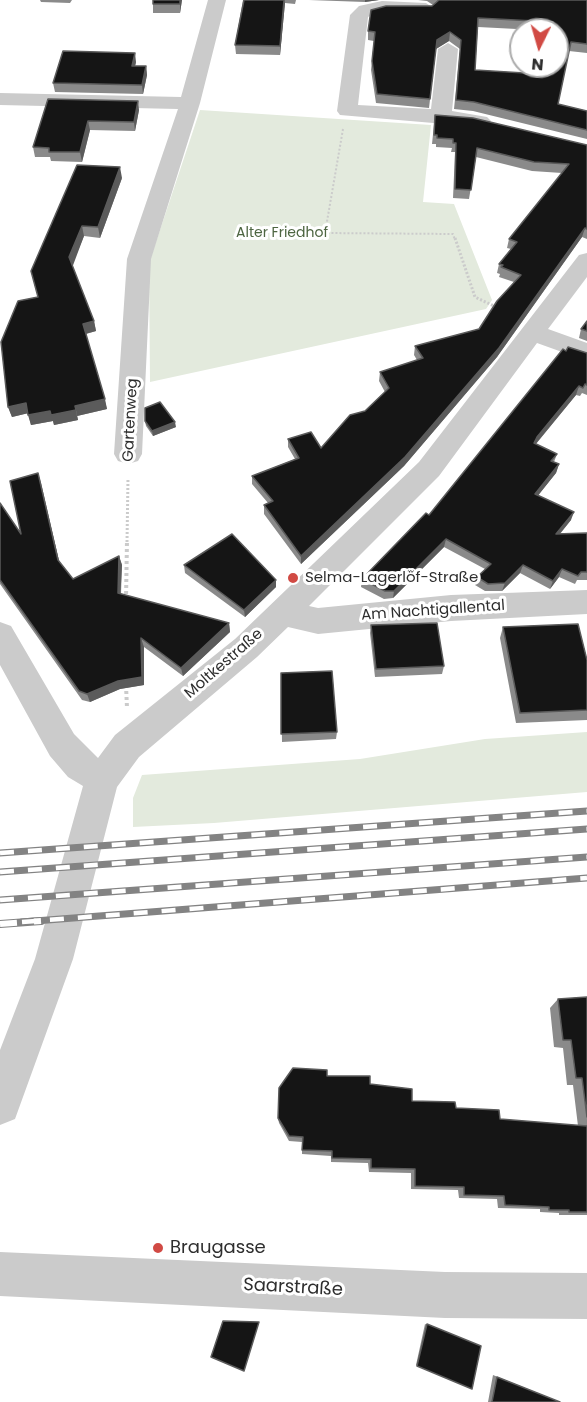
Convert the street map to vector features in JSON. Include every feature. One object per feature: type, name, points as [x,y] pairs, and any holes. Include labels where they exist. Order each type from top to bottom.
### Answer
[{"type":"street","name":"Gartenweg","points":[[128,454],[139,259],[190,103],[217,0]]},
{"type":"street","points":[[427,9],[382,7],[364,11],[359,15],[347,111],[441,116],[495,124]]},
{"type":"street","points":[[441,116],[448,49]]},
{"type":"street","points":[[0,99],[190,103]]},
{"type":"street","name":"Moltkestraße","points":[[0,1104],[54,959],[78,877],[94,802],[103,779],[127,746],[246,648],[280,612],[429,469],[587,260]]},
{"type":"street","points":[[537,329],[587,352]]},
{"type":"street","name":"Am Nachtigallental","points":[[280,612],[318,621],[451,608],[587,602]]},
{"type":"street","points":[[0,635],[62,745],[81,766],[103,779]]},
{"type":"street","name":"Saarstraße","points":[[0,1274],[445,1295],[587,1296]]},
{"type":"path","points":[[347,111],[325,232],[453,234],[475,297],[537,329]]},
{"type":"path","name":"Gartenweg","points":[[126,607],[128,454]]},
{"type":"path","points":[[126,677],[127,746]]},
{"type":"green space","name":"Alter Friedhof","points":[[200,110],[431,125],[423,202],[454,204],[492,300],[486,309],[150,382],[149,263]]},
{"type":"green space","points":[[587,732],[587,792],[214,823],[133,827],[133,798],[142,775],[360,759],[485,739]]},
{"type":"building","points":[[153,0],[180,0],[180,4],[153,4]]},
{"type":"building","points":[[244,0],[284,0],[280,46],[235,45]]},
{"type":"building","points":[[439,0],[587,0],[587,44],[571,42],[569,52],[569,18],[478,18],[475,70],[509,72],[509,78],[563,78],[558,104],[587,111],[587,130],[474,102],[456,100],[461,40],[450,32],[437,40],[430,99],[377,94],[372,61],[375,32],[368,31],[371,10],[386,6],[432,6]]},
{"type":"building","points":[[63,51],[135,53],[132,66],[146,66],[142,85],[53,83]]},
{"type":"building","points":[[48,99],[138,101],[134,122],[88,121],[80,152],[49,152],[49,148],[33,147]]},
{"type":"building","points":[[435,115],[473,118],[587,145],[587,229],[585,228],[499,348],[405,457],[301,556],[264,505],[273,501],[252,476],[299,458],[288,439],[311,432],[321,448],[350,415],[365,411],[389,388],[380,372],[423,358],[415,346],[479,329],[497,301],[521,275],[499,264],[517,242],[509,239],[569,164],[534,162],[477,148],[471,190],[455,189],[456,143],[453,143],[453,139],[437,138],[437,135],[434,135]]},
{"type":"building","points":[[77,165],[120,167],[98,227],[82,226],[69,257],[94,321],[83,324],[105,399],[75,406],[76,410],[51,415],[50,411],[28,415],[26,403],[8,407],[1,342],[18,301],[38,297],[31,271]]},
{"type":"building","points":[[587,321],[587,331],[581,329]]},
{"type":"building","points":[[568,347],[587,353],[587,385],[585,384],[583,388],[579,386],[534,443],[557,454],[551,461],[559,464],[535,494],[574,512],[556,534],[587,533],[587,572],[581,572],[578,576],[562,569],[553,581],[523,565],[505,583],[488,584],[477,577],[491,564],[446,539],[394,591],[385,591],[362,579],[426,513],[429,515],[563,349],[566,351]]},
{"type":"building","points":[[160,402],[175,422],[152,431],[145,421],[145,408]]},
{"type":"building","points":[[38,473],[58,560],[73,579],[119,556],[118,593],[229,623],[181,668],[141,638],[142,677],[118,681],[87,694],[79,691],[0,580],[0,503],[21,534],[10,481]]},
{"type":"building","points":[[232,534],[276,580],[244,610],[184,565]]},
{"type":"building","points":[[437,623],[444,666],[376,669],[371,625]]},
{"type":"building","points":[[578,624],[587,660],[587,710],[520,713],[503,627]]},
{"type":"building","points":[[332,671],[337,732],[281,734],[281,673]]},
{"type":"building","points":[[587,997],[587,1117],[582,1078],[576,1078],[571,1040],[563,1040],[558,999]]},
{"type":"building","points":[[293,1068],[327,1070],[327,1076],[370,1076],[370,1084],[412,1089],[412,1101],[455,1102],[456,1108],[499,1110],[500,1119],[587,1126],[587,1212],[505,1205],[504,1196],[464,1195],[464,1187],[415,1186],[415,1169],[371,1168],[371,1159],[332,1158],[332,1151],[302,1150],[303,1137],[289,1136],[278,1118],[279,1088]]},
{"type":"building","points":[[223,1321],[259,1322],[244,1371],[211,1357]]},
{"type":"building","points":[[427,1324],[481,1346],[472,1389],[417,1366]]},
{"type":"building","points":[[497,1377],[560,1402],[492,1402]]},
{"type":"railway","points":[[0,853],[587,811]]},
{"type":"railway","points":[[0,872],[587,829]]},
{"type":"railway","points":[[0,900],[587,857]]},
{"type":"railway","points":[[22,922],[587,878]]},
{"type":"railway","points":[[0,924],[41,921]]},
{"type":"place","name":"Selma-Lagerlöf-Straße","points":[[293,578]]},
{"type":"place","name":"Braugasse","points":[[158,1248]]}]
